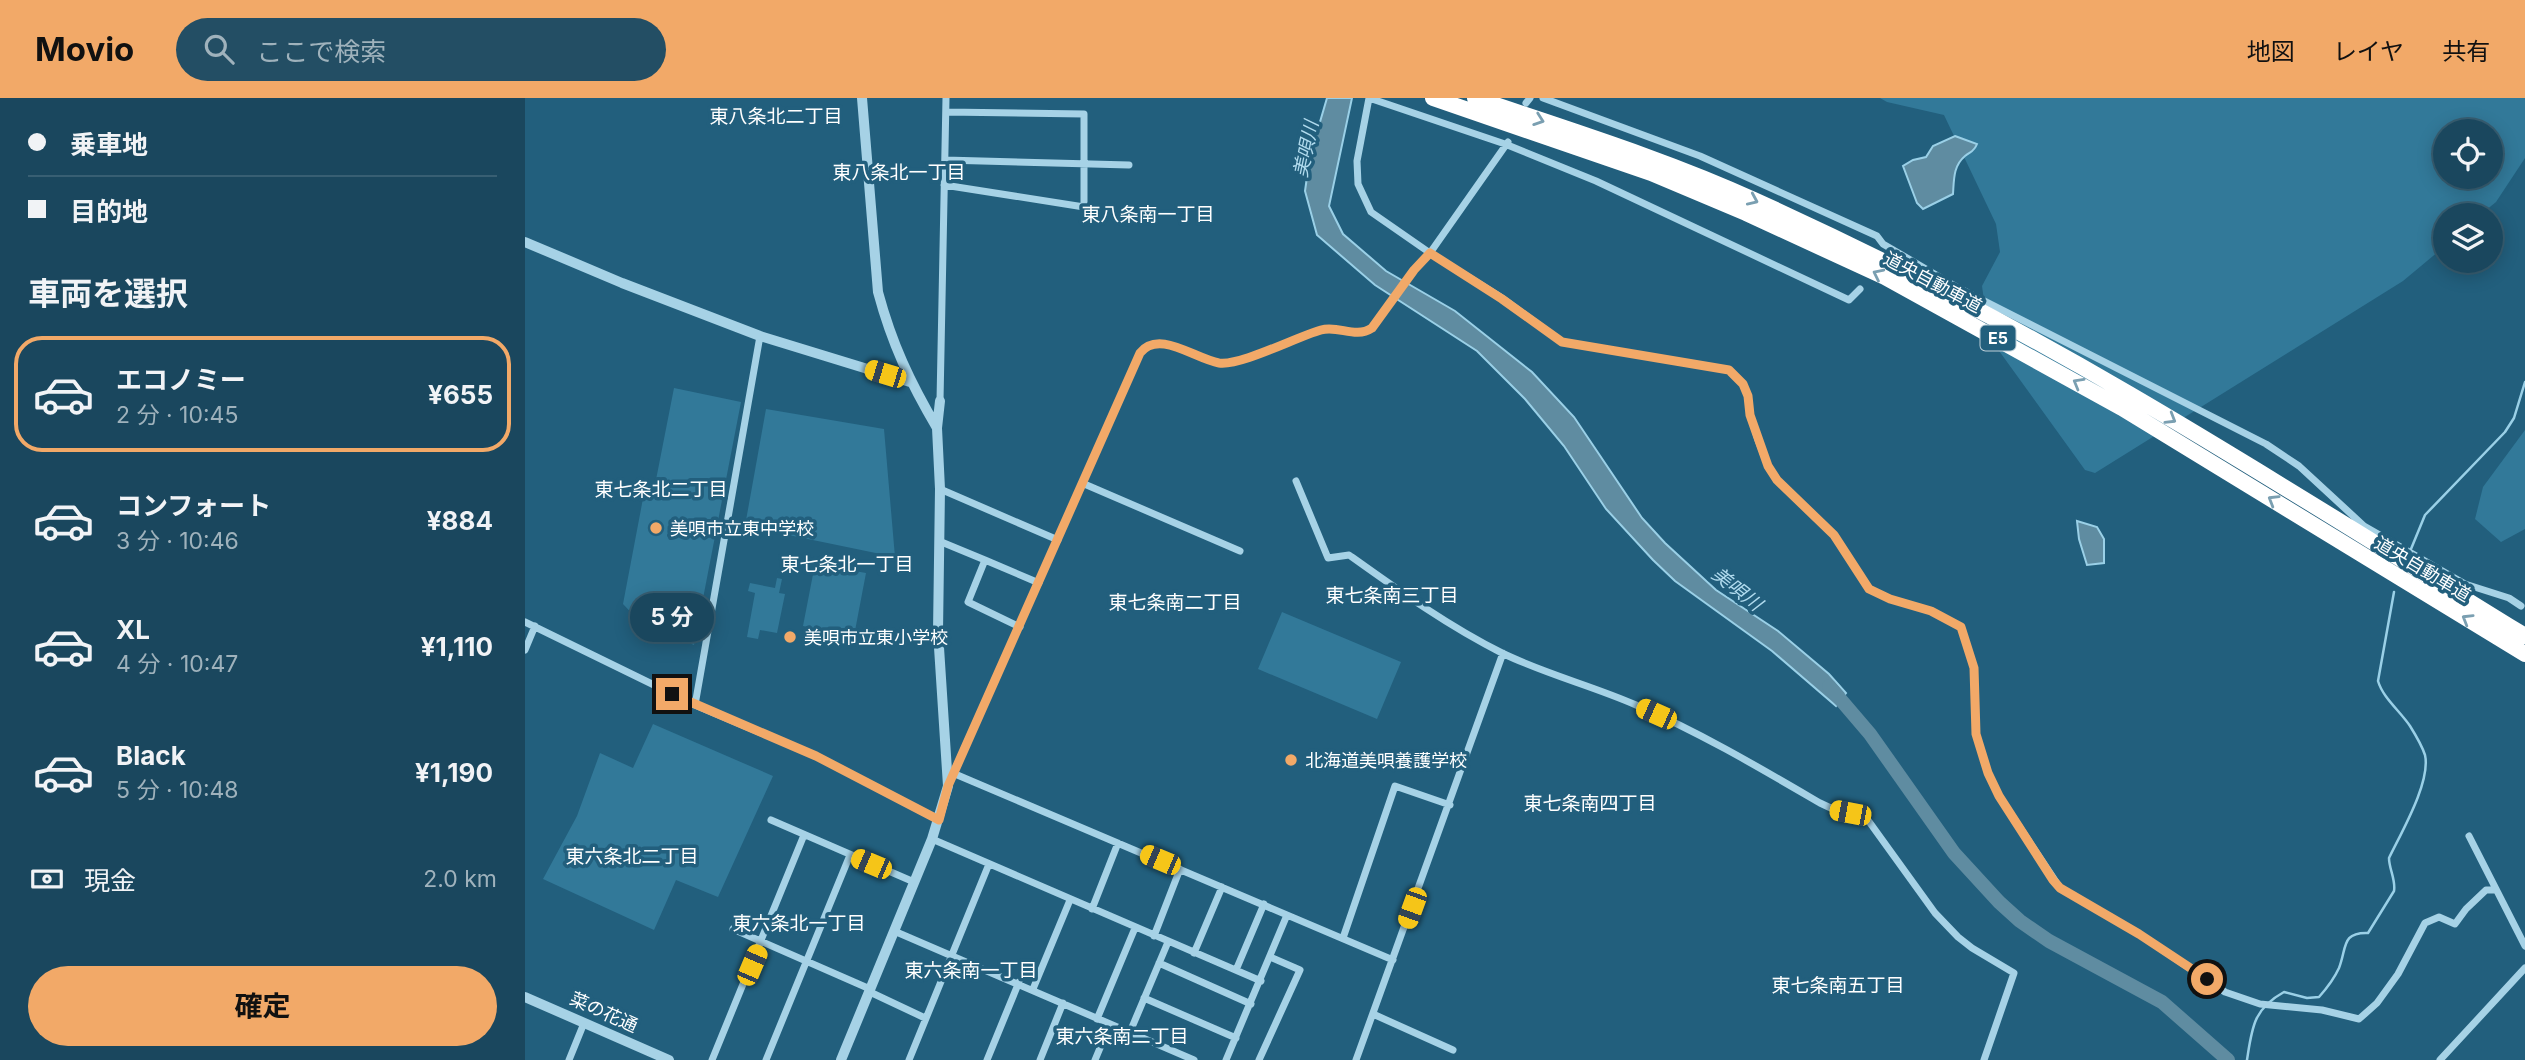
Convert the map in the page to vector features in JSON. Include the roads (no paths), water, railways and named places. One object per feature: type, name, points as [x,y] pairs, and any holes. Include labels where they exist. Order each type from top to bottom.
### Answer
[{"type":"highway","name":"道央自動車道","points":[[1433,98],[1651,173],[1885,277],[2122,408],[2525,654]]},
{"type":"highway","name":"道央自動車道","points":[[1475,98],[1655,159],[1751,199],[1889,264],[2129,394],[2525,636]]},
{"type":"street","points":[[862,98],[878,292],[886,323],[910,382],[937,428]]},
{"type":"street","points":[[946,98],[940,401],[937,428],[940,489],[938,632],[948,786]]},
{"type":"street","points":[[1543,98],[1700,156],[1877,236],[1883,244],[1966,292],[2266,444],[2299,466],[2364,526],[2465,583],[2509,598],[2521,606]]},
{"type":"street","points":[[1860,289],[1849,300],[1683,220],[1506,143],[1369,99],[1357,161],[1358,184],[1371,212],[1562,342],[1729,370],[1743,384],[1748,396],[1750,415],[1768,466],[1777,480],[1834,535],[1869,589],[1890,599],[1931,611],[1961,627],[1974,668],[1976,734],[1988,773],[2005,806],[2060,888],[2139,934],[2225,992],[2260,1004],[2322,1010],[2359,1018],[2377,1003],[2398,974],[2425,923],[2439,917],[2455,924],[2486,890],[2495,890]]},
{"type":"street","points":[[944,185],[1084,207],[1084,114],[946,113]]},
{"type":"street","points":[[845,1059],[870,989],[932,839],[948,786],[1140,353],[1146,346],[1154,343],[1174,346],[1205,360],[1223,363],[1322,329],[1364,333],[1372,328],[1414,270],[1430,253],[1506,143]]},
{"type":"street","points":[[945,160],[1129,165]]},
{"type":"street","points":[[525,242],[760,336],[910,382]]},
{"type":"street","points":[[1878,253],[1883,244]]},
{"type":"street","points":[[695,705],[760,336]]},
{"type":"street","points":[[1296,481],[1328,558],[1349,555],[1421,605],[1503,653],[1635,704],[1726,748],[1820,803],[1835,810],[1865,816],[1935,913],[1972,948],[2014,972],[1983,1060]]},
{"type":"street","points":[[1082,483],[1240,551]]},
{"type":"street","points":[[940,489],[1058,540]]},
{"type":"street","points":[[939,541],[1039,583]]},
{"type":"street","points":[[985,560],[968,602],[1020,627]]},
{"type":"street","points":[[525,622],[695,705],[816,756],[939,820]]},
{"type":"street","points":[[525,650],[535,626]]},
{"type":"street","points":[[1356,1060],[1503,653]]},
{"type":"street","points":[[954,774],[1393,960]]},
{"type":"street","points":[[1343,938],[1395,786],[1450,805]]},
{"type":"street","points":[[771,820],[914,882]]},
{"type":"street","points":[[712,1060],[804,835]]},
{"type":"street","points":[[2469,836],[2525,946]]},
{"type":"street","points":[[932,839],[1261,981]]},
{"type":"street","points":[[1093,909],[1118,843]]},
{"type":"street","points":[[766,1060],[850,855]]},
{"type":"street","points":[[909,1060],[989,864]]},
{"type":"street","points":[[1154,936],[1180,869]]},
{"type":"street","points":[[1194,953],[1222,887]]},
{"type":"street","points":[[1033,989],[1070,900]]},
{"type":"street","points":[[1236,970],[1264,904]]},
{"type":"street","points":[[1226,1060],[1287,915]]},
{"type":"street","points":[[1097,1018],[1135,928]]},
{"type":"street","points":[[733,929],[870,989],[872,993],[925,1018]]},
{"type":"street","points":[[894,930],[1194,1060]]},
{"type":"street","points":[[1130,1032],[1168,942]]},
{"type":"street","points":[[1259,1060],[1300,970],[1270,957]]},
{"type":"street","points":[[1159,963],[1251,1004]]},
{"type":"street","points":[[2440,1060],[2525,968]]},
{"type":"street","points":[[987,1060],[1019,982]]},
{"type":"street","name":"菜の花通","points":[[525,997],[669,1060]]},
{"type":"street","points":[[1144,998],[1236,1038]]},
{"type":"street","points":[[1040,1060],[1063,1003]]},
{"type":"street","points":[[1373,1014],[1453,1050]]},
{"type":"street","points":[[569,1060],[584,1023]]},
{"type":"street","points":[[1095,1060],[1110,1024]]},
{"type":"waterway","points":[[2411,549],[2425,515],[2505,432],[2514,418],[2525,382]]},
{"type":"waterway","points":[[2247,1060],[2256,1020],[2266,1005],[2284,992],[2307,998],[2319,997],[2337,972],[2349,938],[2359,933],[2368,933],[2394,891],[2389,858],[2414,807],[2426,766],[2425,755],[2416,736],[2378,681],[2394,592]]},
{"type":"waterway","name":"美唄川","points":[[1829,686],[1870,734],[1954,853],[1999,902],[2049,941],[2162,1002],[2228,1060]]},
{"type":"place","name":"美唄市立東中学校","points":[[656,528]]},
{"type":"place","name":"美唄市立東小学校","points":[[790,637]]},
{"type":"place","name":"北海道美唄養護学校","points":[[1291,760]]},
{"type":"district","name":"東八条北二丁目","points":[[776,116]]},
{"type":"district","name":"東八条北一丁目","points":[[899,172]]},
{"type":"district","name":"東八条南一丁目","points":[[1148,214]]},
{"type":"district","name":"東七条北二丁目","points":[[661,489]]},
{"type":"district","name":"東七条北一丁目","points":[[847,564]]},
{"type":"district","name":"東七条南三丁目","points":[[1392,595]]},
{"type":"district","name":"東七条南二丁目","points":[[1175,602]]},
{"type":"district","name":"東七条南四丁目","points":[[1590,803]]},
{"type":"district","name":"東六条北二丁目","points":[[632,856]]},
{"type":"district","name":"東六条北一丁目","points":[[799,923]]},
{"type":"district","name":"東六条南一丁目","points":[[971,970]]},
{"type":"district","name":"東七条南五丁目","points":[[1838,985]]},
{"type":"district","name":"東六条南二丁目","points":[[1122,1036]]}]
